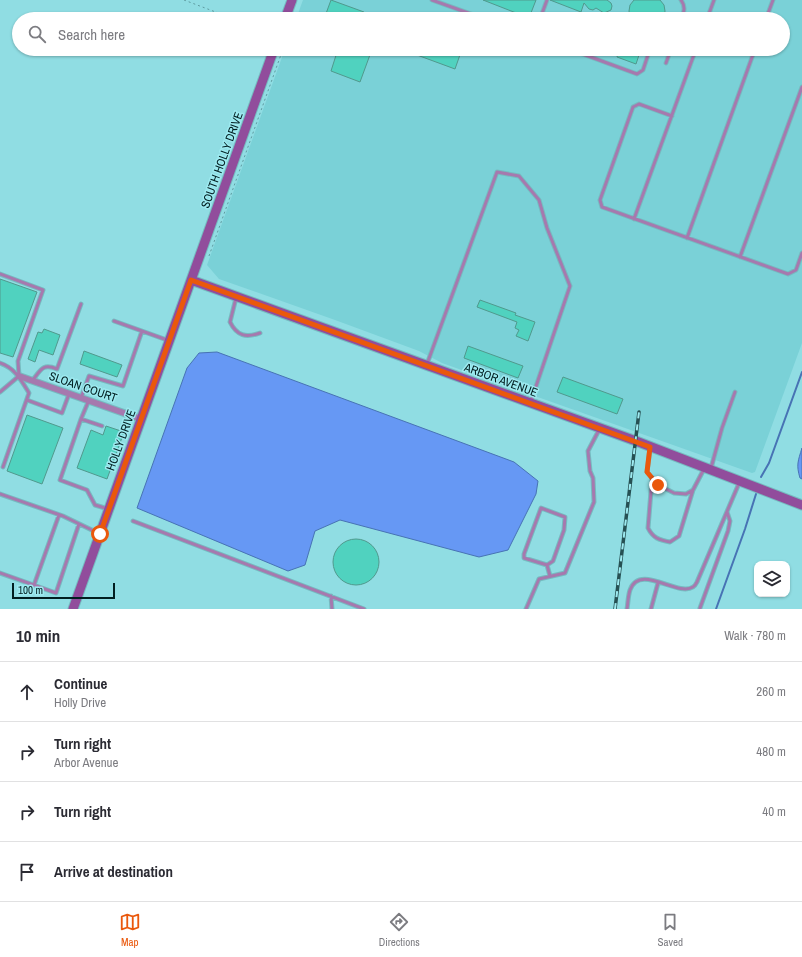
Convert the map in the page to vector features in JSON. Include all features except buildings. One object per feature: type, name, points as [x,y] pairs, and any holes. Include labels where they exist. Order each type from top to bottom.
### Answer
[{"type":"street","points":[[288,12],[292,0]]},
{"type":"street","name":"SOUTH HOLLY DRIVE","points":[[191,280],[271,56]]},
{"type":"street","name":"ARBOR AVENUE","points":[[191,280],[600,428],[802,505]]},
{"type":"street","name":"HOLLY DRIVE","points":[[73,609],[191,280]]},
{"type":"street","name":"SLOAN COURT","points":[[19,376],[141,419]]},
{"type":"lane","points":[[432,0],[465,12]]},
{"type":"lane","points":[[543,12],[547,0]]},
{"type":"lane","points":[[681,0],[683,3],[683,12]]},
{"type":"lane","points":[[710,12],[714,0]]},
{"type":"lane","points":[[769,12],[773,0]]},
{"type":"lane","points":[[589,56],[638,74],[643,70],[648,56]]},
{"type":"lane","points":[[666,63],[668,56]]},
{"type":"lane","points":[[634,219],[693,56]]},
{"type":"lane","points":[[686,238],[752,56]]},
{"type":"lane","points":[[740,257],[802,87]]},
{"type":"lane","points":[[672,116],[639,104],[633,107],[600,200],[602,207],[788,274],[796,270],[802,253]]},
{"type":"lane","points":[[426,365],[497,172],[519,176],[539,200],[547,228],[570,286],[530,403]]},
{"type":"lane","points":[[0,274],[43,290],[18,361],[19,376]]},
{"type":"lane","points":[[237,296],[230,322],[234,330],[241,334],[250,336],[260,333]]},
{"type":"lane","points":[[32,381],[43,368],[49,366],[57,368],[81,304]]},
{"type":"lane","points":[[114,321],[169,341]]},
{"type":"lane","points":[[81,398],[89,376],[123,386],[142,331]]},
{"type":"lane","points":[[0,363],[8,366],[19,376],[29,393],[3,467]]},
{"type":"lane","points":[[0,392],[19,376]]},
{"type":"lane","points":[[652,479],[648,528],[651,534],[659,540],[670,542],[679,536],[693,490],[708,468],[735,392]]},
{"type":"lane","points":[[27,400],[62,413],[69,394]]},
{"type":"lane","points":[[89,400],[60,480],[87,490],[96,505],[108,510]]},
{"type":"lane","points":[[81,419],[102,426]]},
{"type":"lane","points":[[526,609],[539,579],[565,573],[594,502],[593,478],[590,471],[588,451],[600,428]]},
{"type":"lane","points":[[650,447],[647,472],[658,485],[674,492],[686,494],[693,490]]},
{"type":"lane","points":[[627,609],[629,591],[632,585],[638,581],[645,579],[685,589],[693,587],[697,582],[740,481]]},
{"type":"lane","points":[[0,494],[59,515],[100,534]]},
{"type":"lane","points":[[541,508],[565,517],[564,530],[553,561],[547,565],[524,558],[524,554],[541,508]]},
{"type":"lane","points":[[696,609],[700,609],[728,531],[730,521],[727,512]]},
{"type":"lane","points":[[34,585],[59,515]]},
{"type":"lane","points":[[133,521],[364,609]]},
{"type":"lane","points":[[0,573],[56,594],[79,524]]},
{"type":"lane","points":[[547,565],[550,576]]},
{"type":"lane","points":[[650,609],[658,582]]},
{"type":"lane","points":[[331,596],[332,609]]},
{"type":"path","points":[[184,0],[216,12]]},
{"type":"path","points":[[207,260],[280,56]]},
{"type":"shaded area","points":[[303,0],[802,0],[802,343],[755,472],[752,473],[442,363],[419,351],[219,279],[207,265],[282,56],[790,56],[790,12],[299,12]]},
{"type":"water","points":[[217,352],[514,462],[538,481],[536,494],[508,550],[479,557],[340,520],[315,531],[305,565],[288,571],[137,508],[187,368],[199,353]]},
{"type":"water","points":[[802,448],[802,479],[800,478],[798,466]]},
{"type":"waterway","points":[[761,477],[769,463],[802,372]]},
{"type":"waterway","points":[[716,609],[756,494]]},
{"type":"railway","points":[[615,609],[639,412]]},
{"type":"route","points":[[100,534],[191,280],[650,447],[647,472],[658,485]]}]
